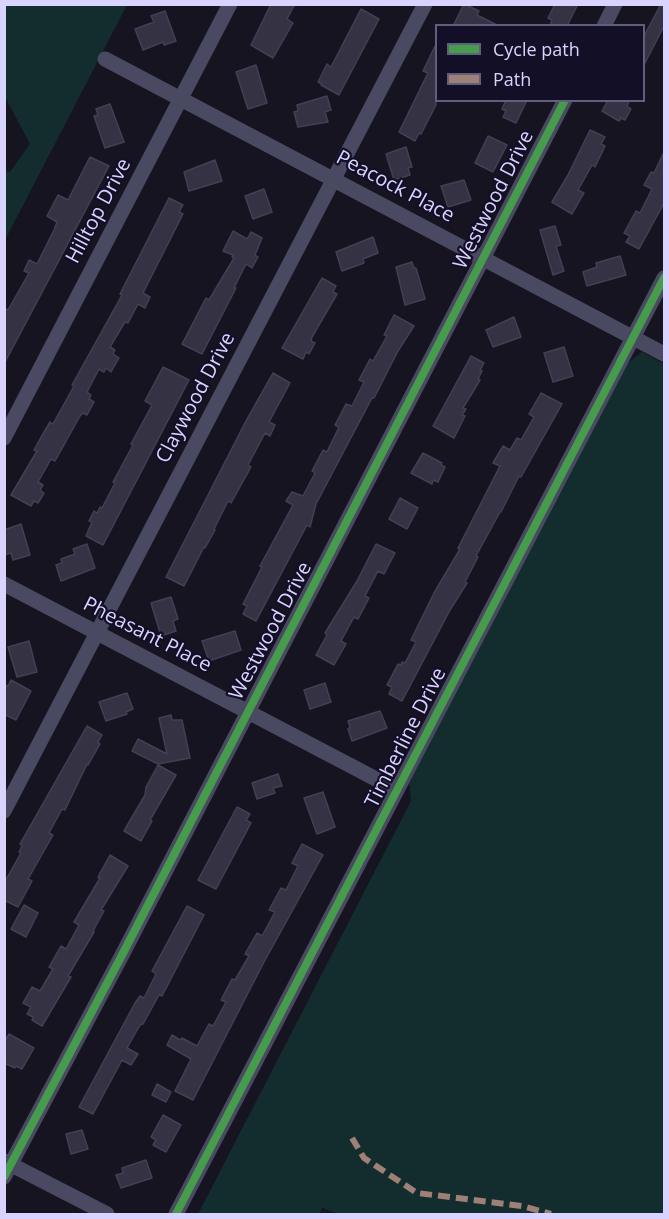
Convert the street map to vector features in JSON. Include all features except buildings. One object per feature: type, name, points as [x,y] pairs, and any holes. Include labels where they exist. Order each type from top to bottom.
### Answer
[{"type":"street","name":"Hilltop Drive","points":[[4,438],[230,4]]},
{"type":"street","name":"Claywood Drive","points":[[4,811],[425,4]]},
{"type":"street","points":[[605,24],[615,4]]},
{"type":"street","name":"Peacock Place","points":[[105,59],[664,354]]},
{"type":"street","name":"Westwood Drive","points":[[7,1167],[126,947],[564,102]]},
{"type":"street","name":"Timberline Drive","points":[[176,1215],[664,278]]},
{"type":"street","name":"Pheasant Place","points":[[4,584],[397,790]]},
{"type":"street","points":[[7,1167],[107,1215]]},
{"type":"green space","points":[[5,5],[127,5],[5,240],[5,171],[10,172],[30,144],[5,97]]},
{"type":"green space","points":[[642,352],[664,364],[664,1214],[339,1214],[322,1208],[319,1214],[198,1214],[411,801],[409,783],[623,367]]},
{"type":"marked path","points":[[352,1138],[364,1158],[417,1193],[522,1206],[551,1214]]},
{"type":"cycle path","points":[[4,1177],[121,957],[564,102]]},
{"type":"cycle path","points":[[176,1214],[664,278]]}]
